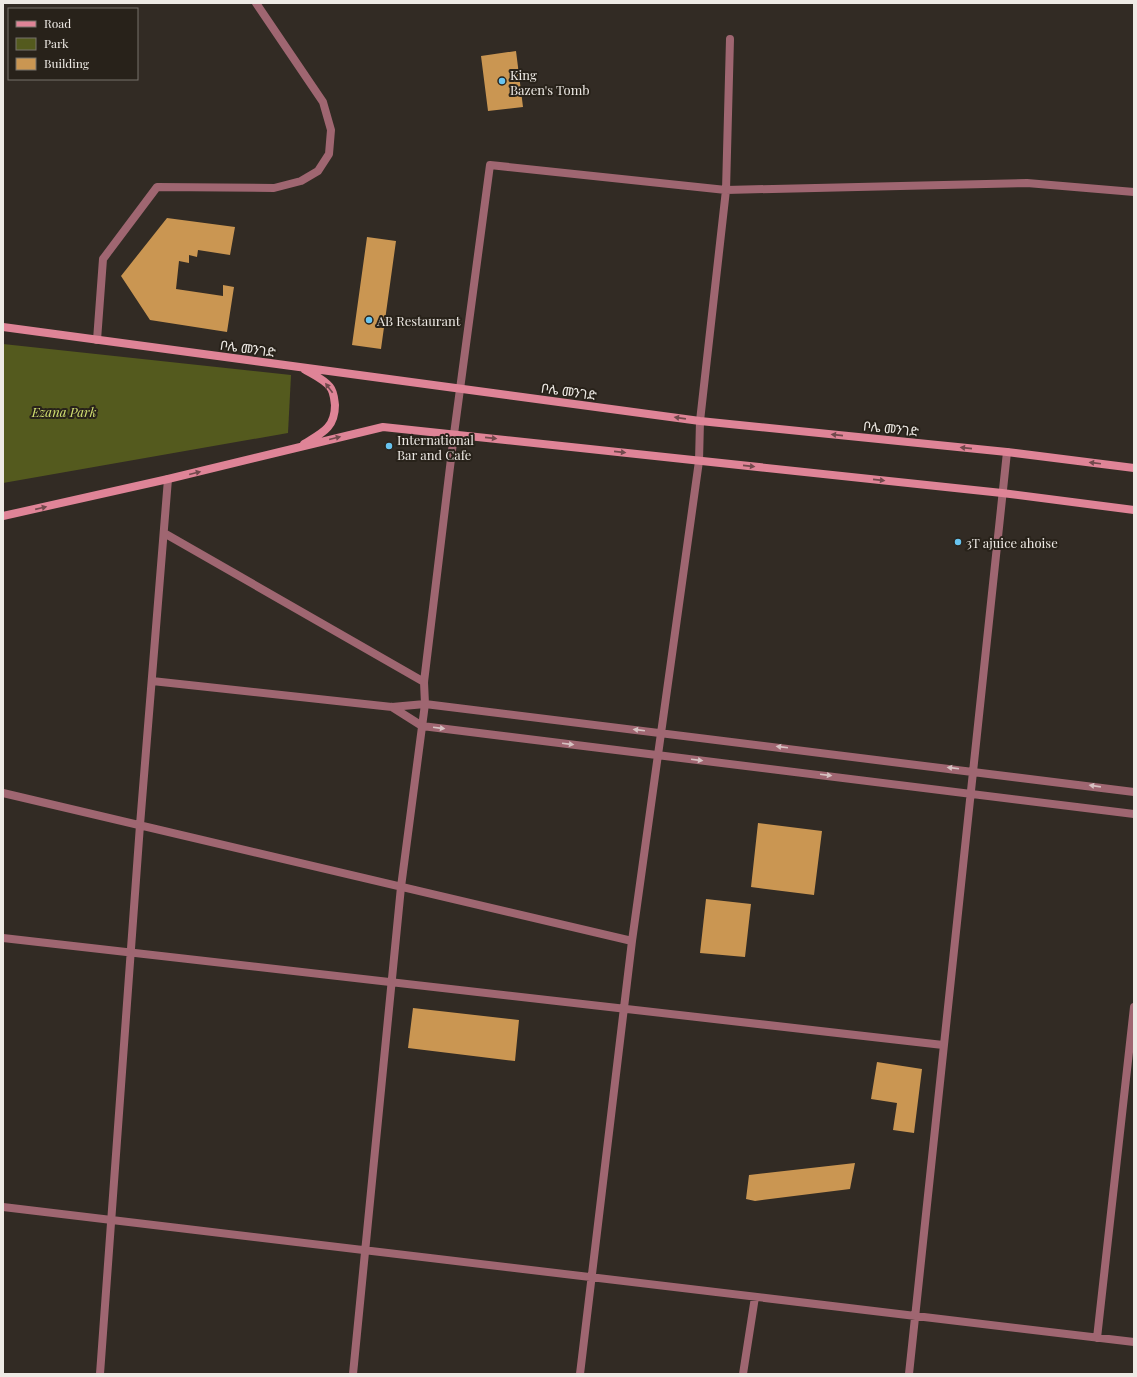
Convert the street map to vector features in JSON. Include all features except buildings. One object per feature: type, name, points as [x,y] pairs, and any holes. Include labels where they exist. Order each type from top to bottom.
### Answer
[{"type":"main road","name":"ቦሌ መንገድ","points":[[3,327],[700,421],[1007,452],[1134,468]]},
{"type":"main road","points":[[296,448],[330,426],[334,417],[335,406],[334,395],[330,387],[301,367]]},
{"type":"main road","points":[[3,516],[168,479],[382,427],[1002,493],[1134,510]]},
{"type":"street","points":[[97,340],[103,259],[157,187],[274,188],[301,181],[318,171],[329,154],[330,130],[323,102],[256,3]]},
{"type":"street","points":[[580,1374],[590,1277],[623,1009],[660,733],[699,461],[700,421],[726,190],[730,39]]},
{"type":"street","points":[[353,1374],[401,887],[425,704],[424,682],[454,434],[490,165],[726,190],[1027,184],[1134,192]]},
{"type":"street","points":[[909,1374],[1007,452]]},
{"type":"street","points":[[100,1374],[140,825],[168,479]]},
{"type":"street","points":[[164,533],[424,682]]},
{"type":"street","points":[[152,681],[392,707],[425,704],[973,770],[1134,792]]},
{"type":"street","points":[[392,707],[422,726],[971,792],[1134,814]]},
{"type":"street","points":[[3,793],[632,941]]},
{"type":"street","points":[[3,938],[943,1046]]},
{"type":"street","points":[[1097,1338],[1134,1007]]},
{"type":"street","points":[[3,1207],[1134,1342]]},
{"type":"street","points":[[743,1374],[755,1297]]},
{"type":"green space","name":"Ezana Park","points":[[3,344],[291,375],[288,433],[3,483]]},
{"type":"place","name":"King Bazen's Tomb","points":[[502,81]]},
{"type":"place","name":"AB Restaurant","points":[[369,320]]},
{"type":"place","name":"International Bar and Cafe","points":[[389,446]]},
{"type":"place","name":"3T ajuice ahoise","points":[[958,542]]}]
